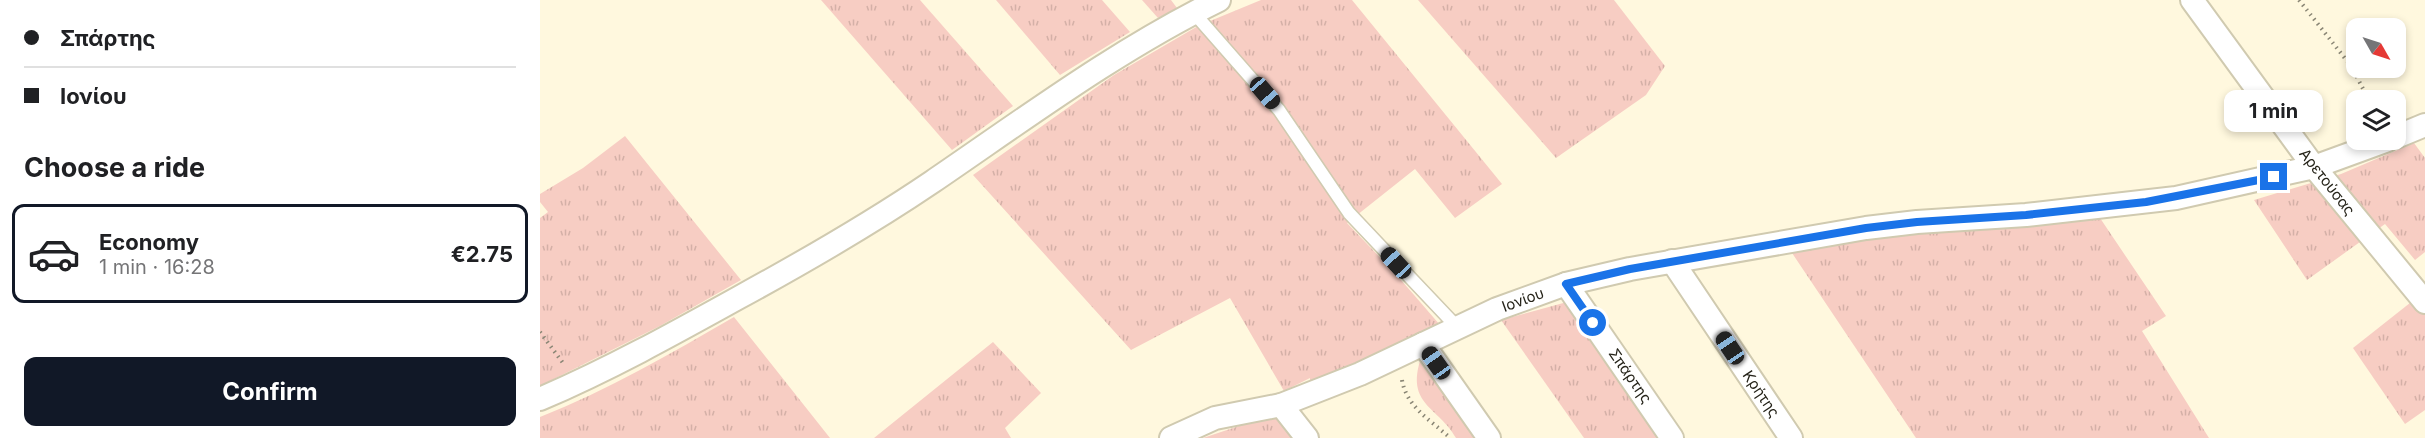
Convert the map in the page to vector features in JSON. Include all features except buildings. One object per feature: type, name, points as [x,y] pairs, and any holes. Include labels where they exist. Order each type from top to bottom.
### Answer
[{"type":"street","points":[[540,399],[575,384],[696,321],[845,236],[930,183],[1108,62],[1162,29],[1188,7],[1219,0]]},
{"type":"street","name":"Αρετούσας","points":[[2192,0],[2314,167],[2425,302]]},
{"type":"street","points":[[2406,133],[2425,125]]},
{"type":"street","name":"Ιονίου","points":[[1171,438],[1215,418],[1281,405],[1360,374],[1497,309],[1566,284],[1672,261],[1866,228],[1917,222],[2015,216],[2146,202],[2233,186],[2314,167],[2361,150]]},
{"type":"street","name":"Κρήτης","points":[[1672,261],[1791,438]]},
{"type":"street","name":"Σπάρτης","points":[[1566,284],[1672,438]]},
{"type":"street","points":[[1423,344],[1489,438]]},
{"type":"street","points":[[1281,405],[1307,438]]},
{"type":"lane","points":[[1188,7],[1279,110],[1349,213],[1457,327]]},
{"type":"path","points":[[2299,0],[2351,66],[2364,90]]},
{"type":"path","points":[[540,332],[565,365],[575,384]]},
{"type":"path","points":[[1401,355],[1402,383],[1406,396],[1413,406],[1450,438]]},
{"type":"green space","points":[[821,0],[920,0],[1013,106],[952,150]]},
{"type":"green space","points":[[996,0],[1102,0],[1130,32],[1060,75]]},
{"type":"green space","points":[[1142,0],[1171,0],[1177,8],[1158,18]]},
{"type":"green space","points":[[1261,0],[1352,0],[1502,184],[1455,218],[1415,169],[1347,223],[1440,325],[1385,353],[1310,383],[1310,378],[1284,391],[1230,298],[1131,350],[973,175],[1114,75],[1198,26]]},
{"type":"green space","points":[[1418,0],[1614,0],[1665,66],[1646,95],[1556,158]]},
{"type":"green space","points":[[625,136],[741,280],[660,326],[540,386],[540,218],[548,212],[540,202],[540,194],[583,168]]},
{"type":"green space","points":[[2414,143],[2425,158],[2425,252],[2415,260],[2385,224],[2307,280],[2254,200],[2341,174],[2398,150],[2406,150],[2406,146]]},
{"type":"green space","points":[[2100,218],[2166,316],[2142,331],[2209,438],[1916,438],[1790,250],[1897,234]]},
{"type":"green space","points":[[2415,299],[2425,311],[2425,410],[2405,424],[2353,348]]},
{"type":"green space","points":[[1567,302],[1660,438],[1584,438],[1501,320]]},
{"type":"green space","points":[[734,317],[830,438],[540,438],[540,417],[614,383]]},
{"type":"green space","points":[[993,342],[1041,393],[1005,428],[1011,438],[874,438]]},
{"type":"green space","points":[[1421,358],[1477,438],[1456,438],[1426,404],[1417,386]]},
{"type":"green space","points":[[1275,414],[1294,438],[1203,438]]},
{"type":"route","points":[[1593,323],[1566,284],[1672,261],[1866,228],[1917,222],[2026,215],[2146,202],[2176,198],[2274,177]]}]
